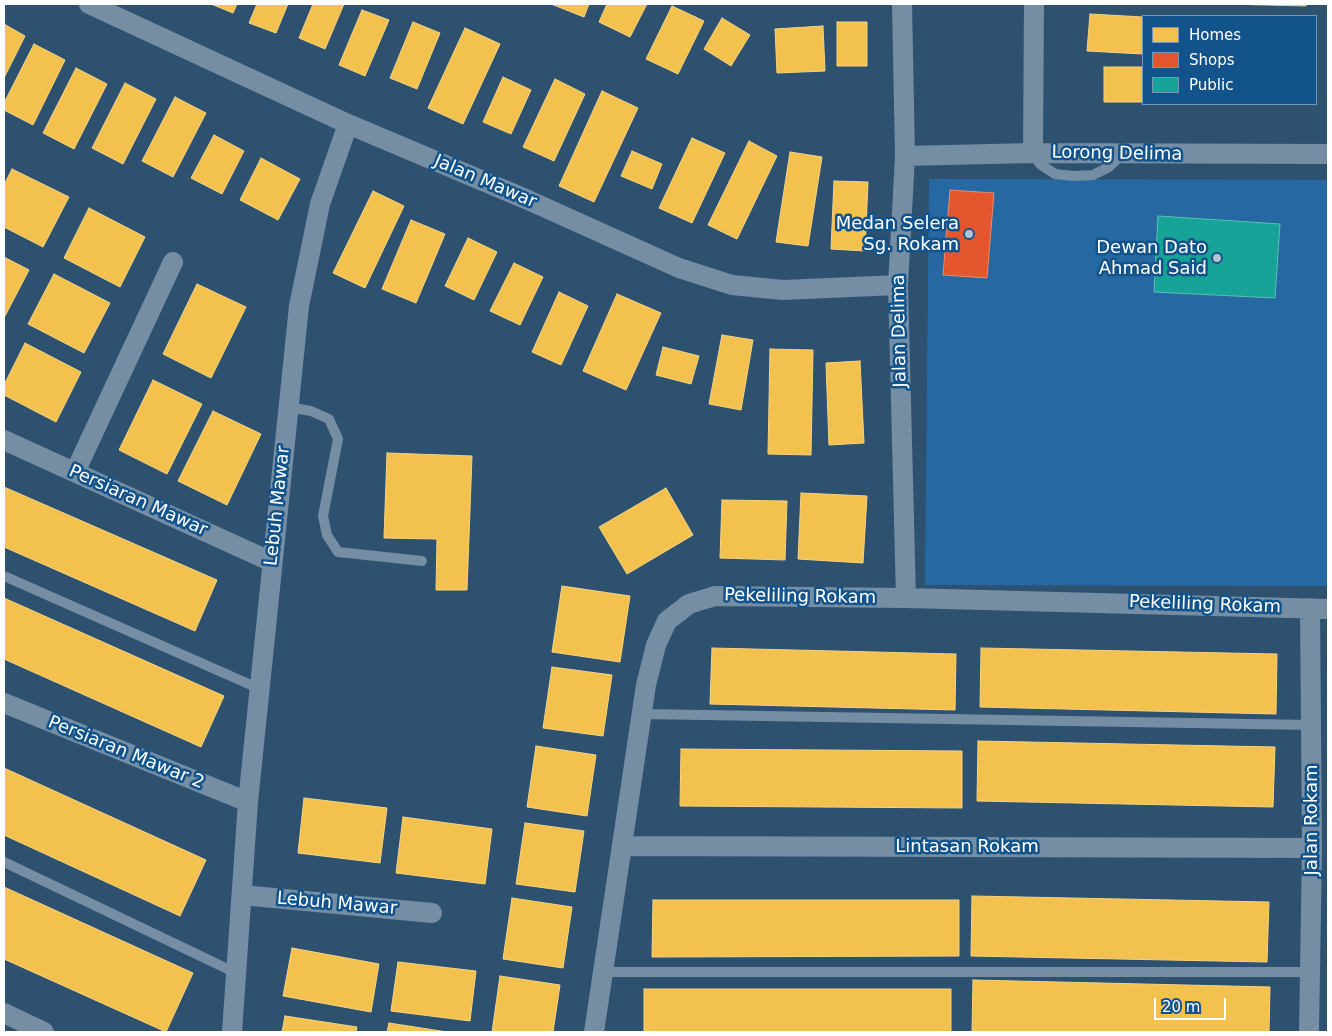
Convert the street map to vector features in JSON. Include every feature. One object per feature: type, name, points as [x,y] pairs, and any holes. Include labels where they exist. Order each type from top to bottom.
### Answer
[{"type":"street","name":"Jalan Mawar","points":[[89,4],[348,124],[528,200],[679,268],[732,285],[783,290],[898,285]]},
{"type":"street","name":"Jalan Delima","points":[[902,4],[905,156],[898,285],[906,598]]},
{"type":"street","points":[[1033,153],[1034,4]]},
{"type":"street","name":"Lebuh Mawar","points":[[232,1032],[248,802],[299,306],[320,204],[348,124]]},
{"type":"street","name":"Lorong Delima","points":[[905,156],[1033,153],[1328,154]]},
{"type":"street","points":[[75,472],[173,262]]},
{"type":"street","name":"Persiaran Mawar","points":[[4,440],[272,562]]},
{"type":"street","name":"Pekeliling Rokam","points":[[594,1032],[642,714],[656,645],[667,621],[689,604],[714,596],[906,598],[1319,609]]},
{"type":"street","name":"Jalan Rokam","points":[[1309,1032],[1312,724],[1319,609]]},
{"type":"street","name":"Persiaran Mawar 2","points":[[4,703],[248,802]]},
{"type":"street","name":"Lintasan Rokam","points":[[623,846],[1312,848]]},
{"type":"street","name":"Lebuh Mawar","points":[[242,895],[432,912]]},
{"type":"street","points":[[4,1013],[44,1032]]},
{"type":"lane","points":[[288,407],[312,411],[329,419],[338,439],[324,516],[327,535],[338,552],[422,561]]},
{"type":"lane","points":[[4,576],[260,689]]},
{"type":"lane","points":[[642,714],[1312,724]]},
{"type":"lane","points":[[4,862],[236,972]]},
{"type":"lane","points":[[603,972],[1310,972]]},
{"type":"shaded area","points":[[929,179],[1328,180],[1328,586],[925,585]]},
{"type":"building: Homes","points":[[211,4],[237,4],[233,13]]},
{"type":"building: Homes","points":[[257,4],[288,4],[276,33],[249,23]]},
{"type":"building: Homes","points":[[313,4],[344,4],[325,49],[299,38]]},
{"type":"building: Homes","points":[[551,4],[589,4],[584,17]]},
{"type":"building: Homes","points":[[607,4],[647,4],[630,37],[599,22]]},
{"type":"building: Homes","points":[[1225,4],[1306,4],[1306,6]]},
{"type":"building: Homes","points":[[672,6],[704,21],[678,74],[646,59]]},
{"type":"building: Homes","points":[[362,10],[389,20],[365,76],[339,65]]},
{"type":"building: Homes","points":[[1090,14],[1142,17],[1142,54],[1087,51]]},
{"type":"building: Homes","points":[[722,18],[750,35],[731,66],[704,49]]},
{"type":"building: Homes","points":[[413,22],[440,33],[417,89],[390,78]]},
{"type":"building: Homes","points":[[837,22],[867,22],[867,66],[837,66]]},
{"type":"building: Homes","points":[[4,24],[25,36],[4,78]]},
{"type":"building: Homes","points":[[823,26],[825,71],[777,73],[775,29]]},
{"type":"building: Homes","points":[[465,28],[500,44],[463,124],[428,108]]},
{"type":"building: Homes","points":[[34,44],[65,60],[33,125],[4,110],[4,103]]},
{"type":"building: Homes","points":[[1104,67],[1142,67],[1142,102],[1104,102]]},
{"type":"building: Homes","points":[[76,68],[107,84],[74,149],[43,133]]},
{"type":"building: Homes","points":[[503,77],[531,90],[511,134],[483,122]]},
{"type":"building: Homes","points":[[555,79],[585,94],[554,161],[523,147]]},
{"type":"building: Homes","points":[[125,83],[156,99],[123,164],[92,148]]},
{"type":"building: Homes","points":[[602,91],[638,108],[594,202],[559,186]]},
{"type":"building: Homes","points":[[175,97],[206,113],[173,177],[142,161]]},
{"type":"building: Homes","points":[[214,135],[244,151],[222,194],[191,178]]},
{"type":"building: Homes","points":[[692,138],[725,153],[692,223],[659,208]]},
{"type":"building: Homes","points":[[749,141],[777,156],[737,239],[708,225]]},
{"type":"building: Homes","points":[[632,151],[662,164],[652,189],[621,176]]},
{"type":"building: Homes","points":[[790,152],[822,157],[808,246],[776,242]]},
{"type":"building: Homes","points":[[261,158],[300,179],[278,220],[240,200]]},
{"type":"building: Homes","points":[[12,169],[69,197],[43,247],[4,227],[4,185]]},
{"type":"building: Homes","points":[[834,181],[868,182],[865,251],[831,249]]},
{"type":"building: Homes","points":[[373,191],[404,206],[365,288],[333,273]]},
{"type":"building: Homes","points":[[89,208],[145,237],[120,287],[64,258]]},
{"type":"building: Homes","points":[[411,220],[445,234],[416,303],[382,289]]},
{"type":"building: Homes","points":[[468,238],[497,252],[474,300],[445,286]]},
{"type":"building: Homes","points":[[4,257],[29,270],[4,318]]},
{"type":"building: Homes","points":[[514,263],[543,277],[520,325],[490,311]]},
{"type":"building: Homes","points":[[54,274],[110,303],[84,353],[28,324]]},
{"type":"building: Homes","points":[[197,284],[246,307],[211,378],[163,354]]},
{"type":"building: Homes","points":[[559,292],[588,306],[561,365],[532,352]]},
{"type":"building: Homes","points":[[617,294],[661,313],[626,390],[583,371]]},
{"type":"building: Homes","points":[[722,335],[753,340],[741,410],[709,404]]},
{"type":"building: Homes","points":[[25,343],[81,372],[56,422],[4,395],[4,385]]},
{"type":"building: Homes","points":[[663,347],[699,356],[691,384],[656,375]]},
{"type":"building: Homes","points":[[770,349],[813,350],[811,455],[768,454]]},
{"type":"building: Homes","points":[[860,361],[864,443],[829,445],[826,363]]},
{"type":"building: Homes","points":[[153,380],[202,404],[167,474],[119,450]]},
{"type":"building: Homes","points":[[213,411],[261,434],[227,505],[178,481]]},
{"type":"building: Homes","points":[[387,453],[472,456],[467,590],[436,590],[437,539],[384,538]]},
{"type":"building: Homes","points":[[4,487],[217,580],[195,631],[4,547]]},
{"type":"building: Homes","points":[[666,488],[693,535],[627,574],[599,527]]},
{"type":"building: Homes","points":[[801,493],[867,496],[863,563],[798,559]]},
{"type":"building: Homes","points":[[722,500],[787,501],[785,560],[720,558]]},
{"type":"building: Homes","points":[[562,586],[630,596],[620,662],[552,652]]},
{"type":"building: Homes","points":[[4,598],[224,696],[201,747],[4,659]]},
{"type":"building: Homes","points":[[712,648],[956,654],[955,710],[710,704]]},
{"type":"building: Homes","points":[[981,648],[1277,654],[1276,714],[980,707]]},
{"type":"building: Homes","points":[[552,667],[612,675],[603,736],[543,728]]},
{"type":"building: Homes","points":[[978,741],[1275,747],[1273,807],[977,801]]},
{"type":"building: Homes","points":[[536,746],[596,755],[587,816],[527,807]]},
{"type":"building: Homes","points":[[681,749],[962,751],[962,808],[680,806]]},
{"type":"building: Homes","points":[[4,768],[206,860],[180,916],[4,835]]},
{"type":"building: Homes","points":[[304,798],[387,808],[380,863],[298,853]]},
{"type":"building: Homes","points":[[403,817],[492,829],[485,884],[396,873]]},
{"type":"building: Homes","points":[[525,823],[584,831],[575,892],[516,884]]},
{"type":"building: Homes","points":[[4,887],[193,973],[166,1032],[4,959]]},
{"type":"building: Homes","points":[[972,896],[1269,902],[1267,962],[971,956]]},
{"type":"building: Homes","points":[[512,898],[572,907],[563,968],[503,959]]},
{"type":"building: Homes","points":[[653,900],[959,900],[959,956],[652,957]]},
{"type":"building: Homes","points":[[292,948],[379,964],[371,1012],[283,996]]},
{"type":"building: Homes","points":[[398,962],[476,971],[470,1021],[391,1011]]},
{"type":"building: Homes","points":[[500,976],[560,985],[553,1032],[492,1032]]},
{"type":"building: Homes","points":[[973,980],[1270,987],[1269,1032],[972,1032]]},
{"type":"building: Homes","points":[[644,989],[951,989],[951,1032],[644,1032]]},
{"type":"building: Homes","points":[[285,1016],[357,1027],[356,1032],[282,1032]]},
{"type":"building: Homes","points":[[389,1023],[447,1032],[387,1032]]},
{"type":"building: Shops","name":"Medan Selera Sg. Rokam","points":[[950,190],[994,193],[987,278],[943,275]]},
{"type":"building: Public","name":"Dewan Dato Ahmad Said","points":[[1158,216],[1280,224],[1275,298],[1154,292]]},
{"type":"place","name":"Medan Selera Sg. Rokam","points":[[969,234]]},
{"type":"place","name":"Dewan Dato Ahmad Said","points":[[1217,258]]}]
